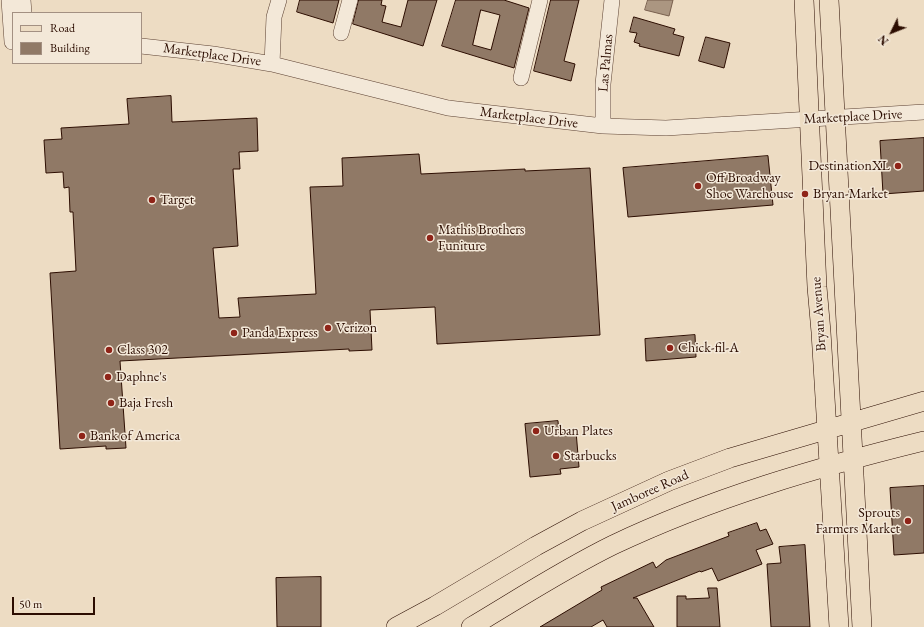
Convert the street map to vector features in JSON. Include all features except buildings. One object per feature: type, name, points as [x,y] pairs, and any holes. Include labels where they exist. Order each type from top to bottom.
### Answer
[{"type":"main road","name":"Bryan Avenue","points":[[804,0],[817,287],[839,627]]},
{"type":"main road","name":"Bryan Avenue","points":[[829,0],[834,118],[862,627]]},
{"type":"main road","name":"Jamboree Road","points":[[396,627],[582,521],[669,481],[730,458],[924,401]]},
{"type":"main road","points":[[472,627],[562,572],[612,546],[736,495],[797,474],[924,440]]},
{"type":"street","points":[[8,42],[9,0]]},
{"type":"street","points":[[23,0],[24,12]]},
{"type":"street","points":[[272,64],[274,17],[279,0]]},
{"type":"street","points":[[341,33],[350,0]]},
{"type":"street","points":[[522,78],[540,0]]},
{"type":"street","name":"Las Palmas","points":[[603,126],[604,84],[612,0]]},
{"type":"street","name":"Marketplace Drive","points":[[142,46],[212,54],[272,64],[448,108],[603,126],[666,128],[924,112]]},
{"type":"shaded area","points":[[648,0],[673,0],[669,16],[645,10]]},
{"type":"place","name":"DestinationXL","points":[[898,166]]},
{"type":"place","name":"Off Broadway Shoe Warehouse","points":[[698,186]]},
{"type":"place","name":"Bryan-Market","points":[[805,194]]},
{"type":"place","name":"Target","points":[[152,200]]},
{"type":"place","name":"Mathis Brothers Funiture","points":[[430,238]]},
{"type":"place","name":"Verizon","points":[[328,328]]},
{"type":"place","name":"Panda Express","points":[[234,333]]},
{"type":"place","name":"Chick-fil-A","points":[[670,348]]},
{"type":"place","name":"Class 302","points":[[109,350]]},
{"type":"place","name":"Daphne's","points":[[108,377]]},
{"type":"place","name":"Baja Fresh","points":[[111,403]]},
{"type":"place","name":"Urban Plates","points":[[536,431]]},
{"type":"place","name":"Bank of America","points":[[82,436]]},
{"type":"place","name":"Starbucks","points":[[556,456]]},
{"type":"place","name":"Sprouts Farmers Market","points":[[908,521]]}]
